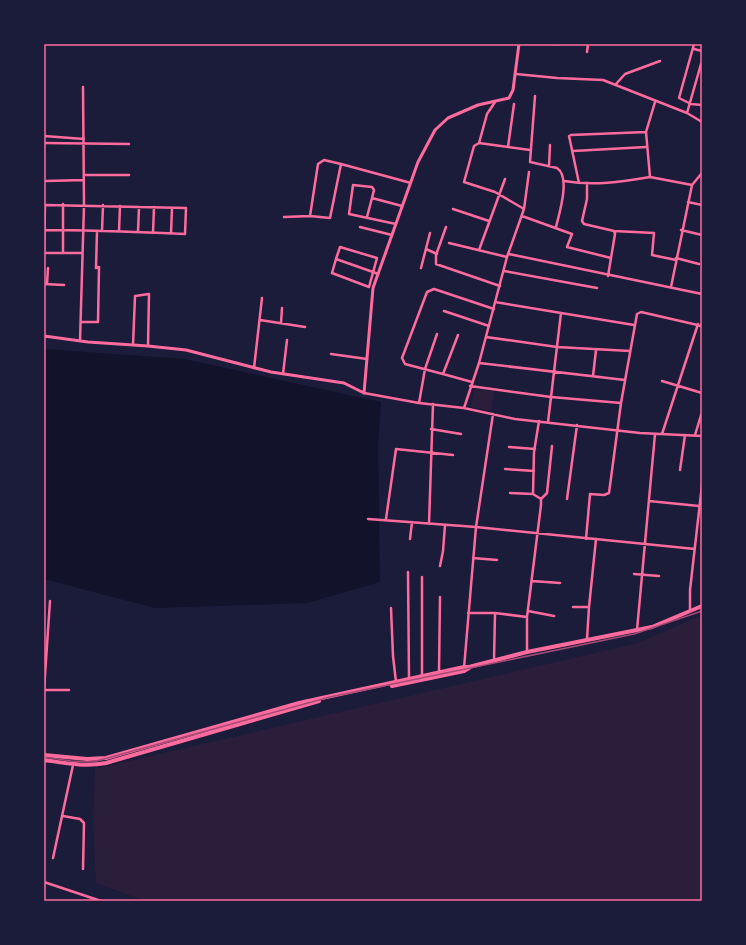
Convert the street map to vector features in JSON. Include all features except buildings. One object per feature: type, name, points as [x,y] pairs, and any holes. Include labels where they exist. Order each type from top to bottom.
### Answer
[{"type":"main road","points":[[44,760],[73,765],[93,765],[106,763],[330,698],[469,668],[527,652],[652,627],[702,606]]},
{"type":"main road","points":[[44,755],[63,758],[96,759],[133,750],[301,702],[409,678],[464,669]]},
{"type":"street","points":[[371,288],[378,274],[418,162],[432,135],[439,125],[448,118],[469,108],[509,98],[513,90],[516,74],[519,44]]},
{"type":"street","points":[[554,44],[560,44]]},
{"type":"street","points":[[587,52],[588,44]]},
{"type":"street","points":[[694,44],[694,49],[690,55],[679,100],[691,104],[702,105]]},
{"type":"street","points":[[694,49],[702,51]]},
{"type":"street","points":[[616,84],[625,74],[660,61]]},
{"type":"street","points":[[687,113],[691,104],[701,64]]},
{"type":"street","points":[[516,74],[565,79],[592,79],[616,84],[655,102],[687,113],[702,122]]},
{"type":"street","points":[[80,341],[82,230],[84,205],[83,87]]},
{"type":"street","points":[[535,96],[530,162],[560,170],[564,181],[556,227]]},
{"type":"street","points":[[479,143],[487,114],[496,102]]},
{"type":"street","points":[[650,177],[646,147],[646,132],[655,102]]},
{"type":"street","points":[[508,147],[514,104]]},
{"type":"street","points":[[579,183],[573,151],[568,138],[571,134],[646,132]]},
{"type":"street","points":[[44,136],[84,139]]},
{"type":"street","points":[[44,143],[129,144]]},
{"type":"street","points":[[524,209],[499,194],[464,182],[474,146],[479,143],[530,150]]},
{"type":"street","points":[[549,166],[550,145]]},
{"type":"street","points":[[573,151],[646,147]]},
{"type":"street","points":[[310,216],[318,164],[324,160],[411,184]]},
{"type":"street","points":[[284,217],[310,216],[330,218],[341,164]]},
{"type":"street","points":[[464,408],[470,386],[479,363],[508,256],[524,209],[529,172]]},
{"type":"street","points":[[670,287],[692,186],[702,173]]},
{"type":"street","points":[[84,175],[129,174]]},
{"type":"street","points":[[564,181],[579,183],[617,182],[650,177],[692,186]]},
{"type":"street","points":[[479,250],[499,194],[506,179]]},
{"type":"street","points":[[46,181],[84,180]]},
{"type":"street","points":[[588,183],[587,199],[582,220],[584,224],[614,231],[654,233],[652,255],[699,264]]},
{"type":"street","points":[[367,217],[373,188],[353,185],[348,212],[351,214],[396,224]]},
{"type":"street","points":[[372,198],[402,206]]},
{"type":"street","points":[[688,202],[702,205]]},
{"type":"street","points":[[63,204],[63,253]]},
{"type":"street","points":[[44,230],[185,234],[186,208],[63,204],[44,205],[44,230],[44,253],[82,253]]},
{"type":"street","points":[[102,231],[103,205]]},
{"type":"street","points":[[119,231],[120,206]]},
{"type":"street","points":[[138,232],[139,207]]},
{"type":"street","points":[[153,233],[154,207]]},
{"type":"street","points":[[171,233],[172,208]]},
{"type":"street","points":[[453,209],[489,221]]},
{"type":"street","points":[[522,216],[572,234],[567,247],[611,258]]},
{"type":"street","points":[[360,227],[392,235]]},
{"type":"street","points":[[446,227],[436,254],[435,260],[438,266],[500,286]]},
{"type":"street","points":[[682,230],[702,235]]},
{"type":"street","points":[[81,322],[98,322],[99,267],[96,268],[97,231]]},
{"type":"street","points":[[608,276],[614,231]]},
{"type":"street","points":[[420,268],[430,233]]},
{"type":"street","points":[[449,243],[702,294]]},
{"type":"street","points":[[371,288],[332,273],[340,247],[383,259]]},
{"type":"street","points":[[426,249],[436,254]]},
{"type":"street","points":[[364,393],[371,288],[377,258]]},
{"type":"street","points":[[336,260],[378,274]]},
{"type":"street","points":[[48,268],[45,284],[64,285]]},
{"type":"street","points":[[504,271],[597,288]]},
{"type":"street","points":[[472,382],[405,364],[402,358],[427,292],[434,289],[494,309]]},
{"type":"street","points":[[133,345],[135,296],[149,294],[148,346]]},
{"type":"street","points":[[254,368],[262,298]]},
{"type":"street","points":[[495,302],[634,325]]},
{"type":"street","points":[[281,323],[282,308]]},
{"type":"street","points":[[444,311],[489,326]]},
{"type":"street","points":[[586,538],[590,494],[604,495],[609,493],[620,403],[637,314],[641,312],[702,326]]},
{"type":"street","points":[[548,422],[561,313]]},
{"type":"street","points":[[260,320],[305,327]]},
{"type":"street","points":[[662,434],[698,324]]},
{"type":"street","points":[[419,403],[425,369],[437,334]]},
{"type":"street","points":[[443,374],[458,335]]},
{"type":"street","points":[[44,336],[80,341],[186,350],[254,368],[344,384],[353,386],[364,393],[419,403],[464,408],[539,421],[655,434],[702,436]]},
{"type":"street","points":[[486,337],[557,346],[630,352]]},
{"type":"street","points":[[282,374],[287,340]]},
{"type":"street","points":[[593,376],[596,350]]},
{"type":"street","points":[[331,354],[367,359]]},
{"type":"street","points":[[479,363],[554,373],[625,380]]},
{"type":"street","points":[[662,381],[702,393]]},
{"type":"street","points":[[470,386],[551,397],[620,403]]},
{"type":"street","points":[[429,524],[433,404]]},
{"type":"street","points":[[694,435],[702,412]]},
{"type":"street","points":[[464,669],[476,527],[493,414]]},
{"type":"street","points":[[533,494],[535,449],[539,421]]},
{"type":"street","points":[[566,499],[577,425]]},
{"type":"street","points":[[432,429],[461,434]]},
{"type":"street","points":[[637,630],[655,434]]},
{"type":"street","points":[[680,470],[685,435]]},
{"type":"street","points":[[527,652],[527,617],[541,500],[547,493],[552,446]]},
{"type":"street","points":[[509,447],[535,449]]},
{"type":"street","points":[[386,519],[396,449],[431,451],[453,455]]},
{"type":"street","points":[[506,469],[534,471]]},
{"type":"street","points":[[690,610],[702,485]]},
{"type":"street","points":[[510,493],[533,494],[541,500]]},
{"type":"street","points":[[649,501],[700,504]]},
{"type":"street","points":[[368,519],[386,519],[429,524],[538,532],[596,540],[695,549]]},
{"type":"street","points":[[410,539],[412,522]]},
{"type":"street","points":[[440,566],[445,525]]},
{"type":"street","points":[[587,639],[596,540]]},
{"type":"street","points":[[473,558],[497,560]]},
{"type":"street","points":[[408,572],[409,678]]},
{"type":"street","points":[[634,574],[659,576]]},
{"type":"street","points":[[422,577],[422,676]]},
{"type":"street","points":[[532,581],[560,583]]},
{"type":"street","points":[[439,672],[440,597]]},
{"type":"street","points":[[50,601],[44,690],[69,690]]},
{"type":"street","points":[[573,606],[590,607]]},
{"type":"street","points":[[391,608],[393,656],[396,682]]},
{"type":"street","points":[[528,611],[554,616]]},
{"type":"street","points":[[468,613],[495,613],[527,617]]},
{"type":"street","points":[[494,661],[495,613]]},
{"type":"street","points":[[53,858],[73,765]]},
{"type":"street","points":[[63,816],[80,819],[84,823],[82,869]]},
{"type":"street","points":[[44,882],[101,901]]},
{"type":"shaded area","points":[[44,349],[184,359],[381,402],[378,445],[380,582],[307,603],[155,608],[44,579]]},
{"type":"shaded area","points":[[474,390],[494,391],[491,411],[471,407]]},
{"type":"shaded area","points":[[702,615],[702,901],[146,901],[96,883],[93,820],[95,769],[638,643]]},
{"type":"railway","points":[[44,757],[71,761],[93,762],[330,697],[634,634],[702,611]]}]
